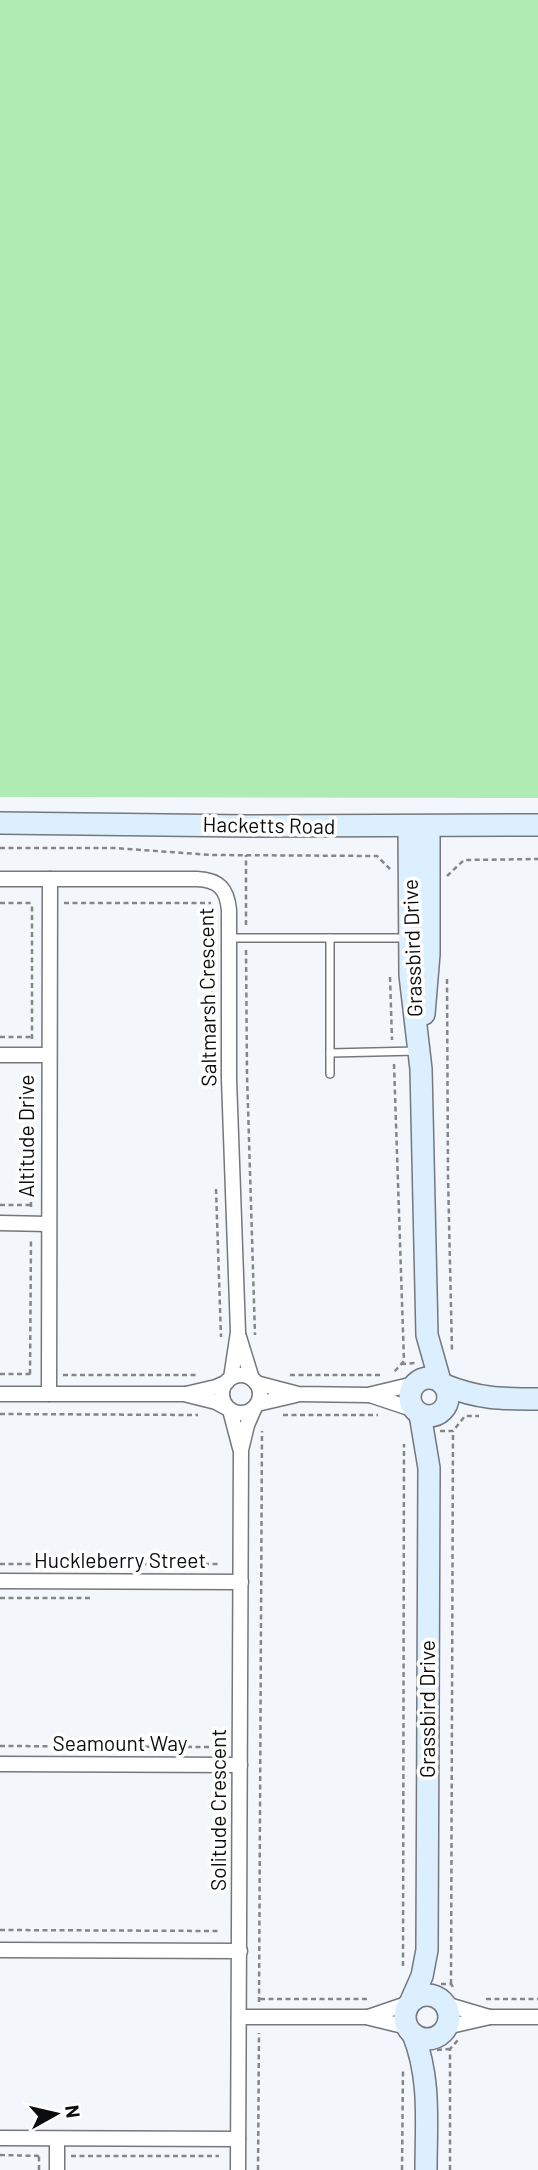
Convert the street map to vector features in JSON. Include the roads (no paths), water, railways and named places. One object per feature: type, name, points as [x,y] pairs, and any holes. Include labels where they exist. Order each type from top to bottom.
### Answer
[{"type":"street","name":"Hacketts Road","points":[[0,823],[419,827],[538,825]]},
{"type":"street","name":"Grassbird Drive","points":[[419,827],[409,938],[410,975],[420,1060],[429,1383]]},
{"type":"street","name":"Grassbird Drive","points":[[419,827],[429,954],[420,1060]]},
{"type":"street","name":"Saltmarsh Crescent","points":[[0,879],[206,879],[222,886],[228,903],[229,1079],[238,1332]]},
{"type":"street","name":"Altitude Drive","points":[[49,1394],[50,879]]},
{"type":"street","points":[[0,1055],[49,1055]]},
{"type":"street","points":[[0,1223],[48,1224]]},
{"type":"street","points":[[229,1409],[222,1398],[223,1386],[229,1380],[238,1332]]},
{"type":"street","points":[[238,1332],[260,1394],[255,1406]]},
{"type":"street","points":[[0,1394],[184,1394],[216,1387],[242,1375],[298,1394],[368,1395],[429,1383],[472,1396],[538,1399]]},
{"type":"street","points":[[429,1383],[448,1396],[443,1409]]},
{"type":"street","points":[[417,1412],[410,1394],[429,1383]]},
{"type":"street","points":[[184,1394],[216,1402],[242,1413],[255,1406],[298,1394]]},
{"type":"street","points":[[368,1395],[431,1416],[443,1409],[486,1398]]},
{"type":"street","name":"Solitude Crescent","points":[[238,2170],[241,1450],[255,1406]]},
{"type":"street","name":"Solitude Crescent","points":[[229,1409],[241,1450]]},
{"type":"street","name":"Grassbird Drive","points":[[429,1468],[443,1409]]},
{"type":"street","name":"Grassbird Drive","points":[[410,2002],[422,1976],[427,1950],[429,1468],[417,1412]]},
{"type":"street","name":"Huckleberry Street","points":[[0,1581],[241,1582]]},
{"type":"street","name":"Seamount Way","points":[[0,1764],[240,1765]]},
{"type":"street","points":[[0,1950],[240,1951]]},
{"type":"street","name":"Grassbird Drive","points":[[427,1950],[444,1995]]},
{"type":"street","points":[[366,2017],[423,1995],[444,1995],[490,2017]]},
{"type":"street","points":[[426,2082],[449,2032],[449,2015],[444,1995]]},
{"type":"street","points":[[410,2002],[404,2015],[419,2050],[426,2082],[426,2170]]},
{"type":"street","points":[[239,2017],[366,2017],[426,2039],[490,2017],[538,2017]]},
{"type":"street","points":[[0,2138],[238,2139]]},
{"type":"street","points":[[57,2139],[57,2163]]},
{"type":"lane","points":[[229,938],[409,938]]},
{"type":"lane","points":[[330,938],[330,1074]]},
{"type":"lane","points":[[330,1053],[393,1052],[420,1060]]}]
